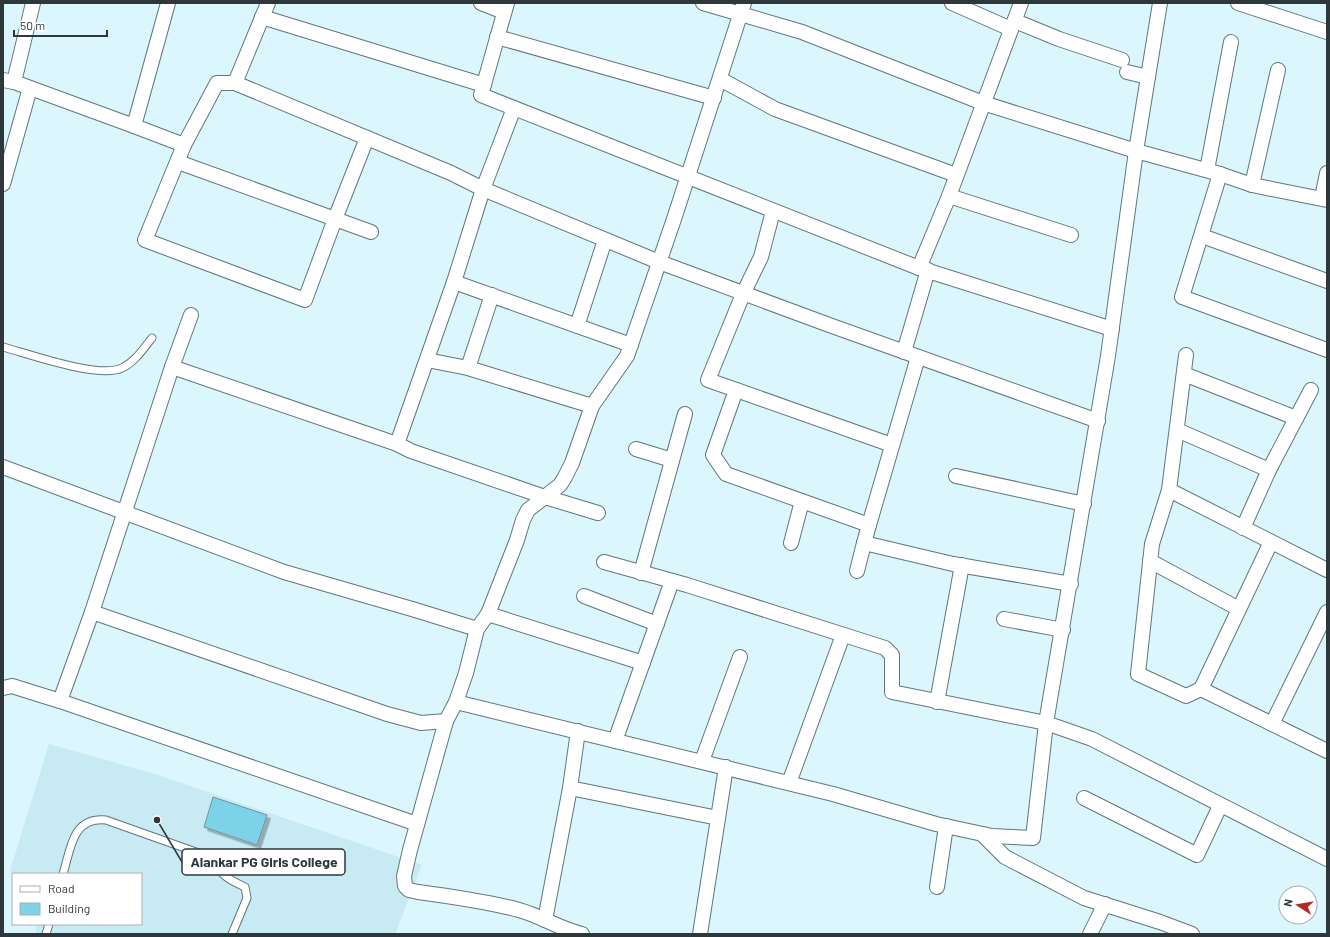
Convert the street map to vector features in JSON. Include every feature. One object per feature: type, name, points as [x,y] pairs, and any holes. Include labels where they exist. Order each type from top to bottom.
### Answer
[{"type":"street","points":[[33,3],[9,81],[184,145]]},
{"type":"street","points":[[134,126],[168,3]]},
{"type":"street","points":[[235,83],[268,3]]},
{"type":"street","points":[[481,3],[506,7],[481,95],[773,211],[924,269],[1112,329]]},
{"type":"street","points":[[703,3],[742,9],[983,103],[1136,151],[1214,172],[1252,185],[1324,199],[1327,173]]},
{"type":"street","points":[[952,3],[1013,25],[1059,39],[1148,77]]},
{"type":"street","points":[[904,352],[924,269],[956,175],[1021,3]]},
{"type":"street","points":[[456,702],[726,767],[946,826],[982,834],[1033,838],[1046,723],[1098,420],[1136,151],[1160,3]]},
{"type":"street","points":[[1238,3],[1327,32]]},
{"type":"street","points":[[582,934],[566,930],[518,910],[409,890],[405,886],[404,876],[446,721],[456,702],[466,673],[477,629],[488,614],[528,510],[560,485],[572,464],[592,406],[627,356],[714,98],[742,9]]},
{"type":"street","points":[[262,17],[484,85]]},
{"type":"street","points":[[497,37],[714,98]]},
{"type":"street","points":[[1231,42],[1214,172],[1202,236],[1182,297],[1327,350]]},
{"type":"street","points":[[1252,185],[1278,70]]},
{"type":"street","points":[[720,79],[775,109],[956,175]]},
{"type":"street","points":[[367,138],[305,300],[145,240],[184,145],[217,83],[235,83],[367,138],[451,173],[483,189],[659,262],[904,352],[1098,420]]},
{"type":"street","points":[[3,184],[30,88]]},
{"type":"street","points":[[398,444],[454,282],[483,189],[514,108]]},
{"type":"street","points":[[178,162],[371,232]]},
{"type":"street","points":[[949,196],[1071,235]]},
{"type":"street","points":[[773,211],[761,256],[743,294],[708,380],[892,445]]},
{"type":"street","points":[[1202,236],[1327,281]]},
{"type":"street","points":[[577,326],[604,240]]},
{"type":"street","points":[[454,282],[631,345]]},
{"type":"street","points":[[468,368],[492,295]]},
{"type":"street","points":[[60,702],[92,612],[122,513],[191,314]]},
{"type":"street","points":[[1186,355],[1169,490],[1152,544],[1138,674],[1186,696],[1201,689],[1271,542]]},
{"type":"street","points":[[856,572],[918,357]]},
{"type":"street","points":[[427,360],[468,368],[592,406]]},
{"type":"street","points":[[172,367],[398,444],[411,451],[545,497],[598,513]]},
{"type":"street","points":[[1184,374],[1296,418]]},
{"type":"street","points":[[736,390],[713,455],[726,474],[869,525]]},
{"type":"street","points":[[1243,528],[1270,470],[1311,390]]},
{"type":"street","points":[[641,573],[685,414]]},
{"type":"street","points":[[1177,430],[1270,470]]},
{"type":"street","points":[[636,449],[672,460]]},
{"type":"street","points":[[3,467],[122,513],[284,572],[412,608],[477,629]]},
{"type":"street","points":[[956,476],[1084,504]]},
{"type":"street","points":[[1169,490],[1326,569]]},
{"type":"street","points":[[791,542],[802,501]]},
{"type":"street","points":[[864,544],[962,565],[1071,584]]},
{"type":"street","points":[[1150,561],[1239,609]]},
{"type":"street","points":[[604,562],[672,581],[885,648],[892,655],[892,692],[1046,723],[1092,739],[1220,806],[1327,859]]},
{"type":"street","points":[[937,702],[962,565]]},
{"type":"street","points":[[615,741],[672,581]]},
{"type":"street","points":[[584,596],[657,624]]},
{"type":"street","points":[[92,612],[387,714],[421,723],[446,721]]},
{"type":"street","points":[[1272,724],[1327,612]]},
{"type":"street","points":[[488,614],[643,663]]},
{"type":"street","points":[[1004,619],[1062,630]]},
{"type":"street","points":[[789,783],[843,635]]},
{"type":"street","points":[[702,761],[740,657]]},
{"type":"street","points":[[3,688],[12,686],[417,824]]},
{"type":"street","points":[[1201,689],[1327,751]]},
{"type":"street","points":[[545,920],[570,788],[578,731]]},
{"type":"street","points":[[700,934],[726,767]]},
{"type":"street","points":[[570,788],[718,818]]},
{"type":"street","points":[[1084,798],[1197,855],[1220,806]]},
{"type":"street","points":[[937,887],[946,826]]},
{"type":"street","points":[[982,834],[1005,857],[1084,898],[1105,904],[1185,933]]},
{"type":"street","points":[[1090,934],[1105,904]]},
{"type":"lane","points":[[3,347],[93,371],[110,372],[122,368],[135,360],[152,338]]},
{"type":"lane","points":[[64,873],[75,833],[84,824],[95,819],[106,820],[210,857],[218,870],[226,878],[245,887],[246,898],[232,934]]},
{"type":"shaded area","points":[[49,744],[155,774],[422,865],[395,934],[35,934],[37,925],[142,925],[142,873],[16,873],[10,871]]},
{"type":"building","points":[[213,797],[267,815],[257,845],[204,827]]},
{"type":"place","name":"Alankar PG Girls College","points":[[157,820]]}]
